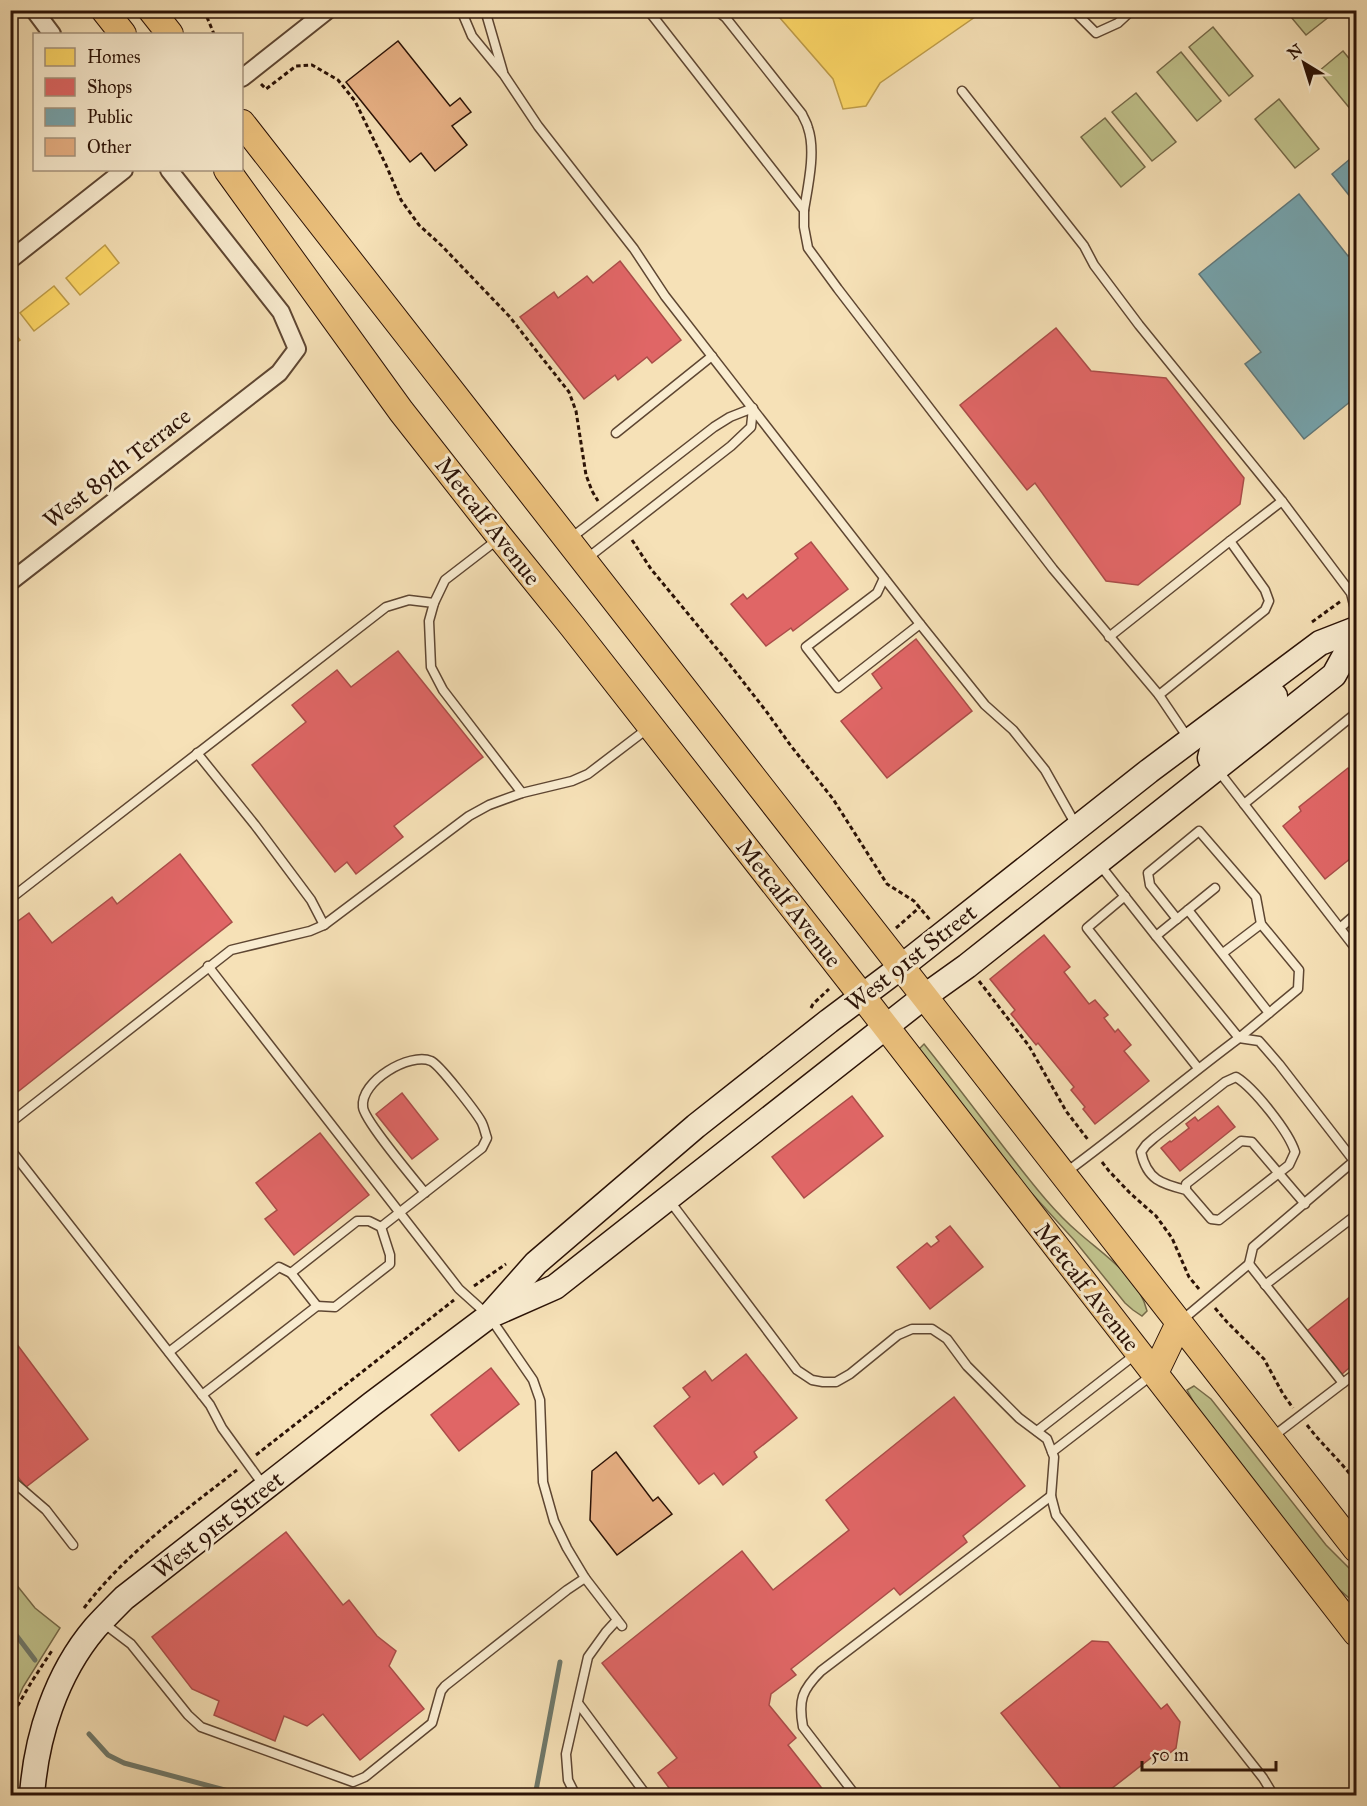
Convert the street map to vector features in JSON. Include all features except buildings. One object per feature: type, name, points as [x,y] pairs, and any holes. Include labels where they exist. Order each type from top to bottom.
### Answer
[{"type":"main road","points":[[104,10],[122,33]]},
{"type":"main road","points":[[151,10],[169,33]]},
{"type":"main road","name":"Metcalf Avenue","points":[[243,124],[1356,1549]]},
{"type":"main road","name":"Metcalf Avenue","points":[[228,171],[401,411],[862,996],[1356,1633]]},
{"type":"main road","points":[[1138,1352],[1179,1323]]},
{"type":"main road","points":[[1155,1373],[1179,1323]]},
{"type":"street","points":[[34,10],[51,33]]},
{"type":"street","points":[[243,77],[309,16],[328,10]]},
{"type":"street","points":[[10,260],[123,171]]},
{"type":"street","name":"West 89th Terrace","points":[[10,582],[279,373],[297,349],[282,312],[170,171]]},
{"type":"street","name":"West 91st Street","points":[[32,1796],[41,1736],[54,1699],[71,1663],[94,1629],[91,1617],[124,1598],[489,1316],[536,1263],[696,1126],[1077,828],[1320,643],[1356,629]]},
{"type":"street","name":"West 91st Street","points":[[489,1316],[555,1287],[925,996],[967,966],[1334,675],[1356,635]]},
{"type":"street","points":[[1216,768],[1210,758],[1214,746],[1306,671],[1305,654]]},
{"type":"street","points":[[1129,838],[1140,813],[1201,764],[1198,753],[1190,741]]},
{"type":"lane","points":[[461,10],[472,36],[504,75],[538,126],[634,249],[665,297],[985,705],[1012,730],[1045,770],[1077,828]]},
{"type":"lane","points":[[486,10],[504,75]]},
{"type":"lane","points":[[648,10],[804,210]]},
{"type":"lane","points":[[716,10],[726,18],[802,114],[809,128],[811,147],[809,180],[804,210],[808,248],[1053,569],[1159,695],[1190,741]]},
{"type":"lane","points":[[1073,10],[1096,33],[1118,22],[1132,10]]},
{"type":"lane","points":[[962,92],[1084,246],[1094,265],[1139,325],[1281,501],[1351,593],[1356,613]]},
{"type":"lane","points":[[616,433],[712,356]]},
{"type":"lane","points":[[568,540],[714,427],[730,417],[753,408]]},
{"type":"lane","points":[[584,561],[731,446],[751,427],[753,408]]},
{"type":"lane","points":[[1109,636],[1281,501]]},
{"type":"lane","points":[[500,537],[445,580],[434,603],[429,621],[431,668],[443,690],[522,794]]},
{"type":"lane","points":[[1159,695],[1265,610],[1269,601],[1265,590],[1230,541]]},
{"type":"lane","points":[[884,578],[877,592],[806,647],[831,680],[838,688],[920,624]]},
{"type":"lane","points":[[10,899],[386,607],[409,600],[434,603]]},
{"type":"lane","points":[[1244,804],[1356,713]]},
{"type":"lane","points":[[10,1123],[231,950],[310,931],[324,925],[470,816],[489,805],[572,781],[588,774],[650,727]]},
{"type":"lane","points":[[198,753],[311,900],[324,925]]},
{"type":"lane","points":[[1216,768],[1356,949]]},
{"type":"lane","points":[[1064,1174],[1156,1104],[1298,989],[1299,970],[1261,924],[1256,897],[1199,831],[1148,873],[1150,885],[1177,919]]},
{"type":"lane","points":[[1098,862],[1239,1038],[1259,1041],[1355,1161],[1253,1247],[1249,1264],[1179,1323]]},
{"type":"lane","points":[[1156,936],[1215,888]]},
{"type":"lane","points":[[1125,896],[1087,928],[1198,1068]]},
{"type":"lane","points":[[1188,910],[1269,1013]]},
{"type":"lane","points":[[1340,928],[1356,914]]},
{"type":"lane","points":[[1223,953],[1261,924]]},
{"type":"lane","points":[[208,966],[464,1293],[489,1316],[532,1380],[540,1401],[543,1482],[554,1521],[585,1578],[620,1623],[606,1632],[588,1657],[566,1754],[568,1780],[576,1796]]},
{"type":"lane","points":[[381,1227],[482,1148],[487,1138],[483,1122],[435,1062],[423,1058],[396,1067],[372,1083],[366,1091],[363,1107],[366,1115],[424,1193]]},
{"type":"lane","points":[[1236,1077],[1255,1093],[1292,1142],[1295,1152],[1289,1165],[1278,1173],[1220,1220],[1211,1219],[1186,1190],[1162,1184],[1150,1174],[1143,1162],[1141,1152],[1154,1138],[1216,1089],[1236,1077]]},
{"type":"lane","points":[[1186,1190],[1186,1184],[1241,1141],[1252,1142],[1305,1204]]},
{"type":"lane","points":[[10,1149],[202,1395],[247,1463],[266,1487]]},
{"type":"lane","points":[[668,1199],[797,1370],[812,1380],[836,1382],[850,1374],[898,1335],[912,1329],[932,1329],[947,1339],[967,1366],[1019,1418],[1047,1439],[1054,1457],[1051,1496],[1056,1515],[1263,1778],[1274,1796]]},
{"type":"lane","points":[[1265,1285],[1356,1215]]},
{"type":"lane","points":[[202,1395],[317,1306],[335,1307],[390,1264],[390,1255],[381,1227],[369,1221],[357,1221],[291,1273]]},
{"type":"lane","points":[[1249,1264],[1342,1383]]},
{"type":"lane","points":[[169,1352],[279,1267],[291,1273],[317,1306]]},
{"type":"lane","points":[[1037,1431],[1138,1352]]},
{"type":"lane","points":[[1052,1452],[1155,1373]]},
{"type":"lane","points":[[1270,1439],[1356,1373]]},
{"type":"lane","points":[[10,1479],[46,1510],[73,1545]]},
{"type":"lane","points":[[856,1796],[803,1727],[801,1698],[807,1685],[821,1671],[1051,1496]]},
{"type":"lane","points":[[91,1617],[131,1644],[188,1715],[201,1727],[353,1782],[365,1777],[432,1723],[441,1691],[445,1686],[585,1578]]},
{"type":"lane","points":[[578,1703],[647,1796]]},
{"type":"path","points":[[204,10],[214,33]]},
{"type":"path","points":[[266,88],[296,66],[312,65],[338,80],[355,101],[401,200],[419,225],[509,316],[569,392],[576,411],[586,475],[592,491],[606,510]]},
{"type":"path","points":[[623,530],[635,543],[651,569],[740,678],[833,799],[887,884],[914,901],[942,934]]},
{"type":"path","points":[[967,966],[1029,1046],[1066,1111],[1109,1172],[1156,1216],[1172,1238],[1190,1277],[1227,1322],[1264,1359],[1283,1394],[1356,1482]]},
{"type":"path","points":[[810,1010],[813,1004]]},
{"type":"path","points":[[91,1617],[103,1584],[148,1540],[464,1293],[506,1263]]},
{"type":"path","points":[[10,1719],[57,1644]]},
{"type":"green space","points":[[1286,11],[1325,11],[1330,16],[1306,35]]},
{"type":"green space","points":[[1213,27],[1253,76],[1229,96],[1189,47]]},
{"type":"green space","points":[[1343,51],[1356,67],[1356,116],[1319,71]]},
{"type":"green space","points":[[1181,52],[1221,101],[1197,121],[1157,72]]},
{"type":"green space","points":[[1136,93],[1176,142],[1152,161],[1112,112]]},
{"type":"green space","points":[[1279,99],[1319,149],[1295,168],[1255,119]]},
{"type":"green space","points":[[1105,118],[1145,167],[1121,187],[1081,137]]},
{"type":"green space","points":[[924,1044],[1050,1204],[1129,1277],[1143,1299],[1147,1311],[1142,1316],[1125,1303],[1075,1241],[1005,1164],[918,1050]]},
{"type":"green space","points":[[1194,1386],[1211,1399],[1326,1545],[1356,1575],[1356,1604],[1333,1584],[1197,1408],[1187,1390]]},
{"type":"green space","points":[[11,1578],[35,1608],[60,1628],[23,1687],[11,1714]]},
{"type":"waterway","points":[[10,1627],[35,1660]]},
{"type":"waterway","points":[[535,1796],[560,1662]]},
{"type":"waterway","points":[[89,1734],[108,1755],[124,1763],[247,1796]]}]
